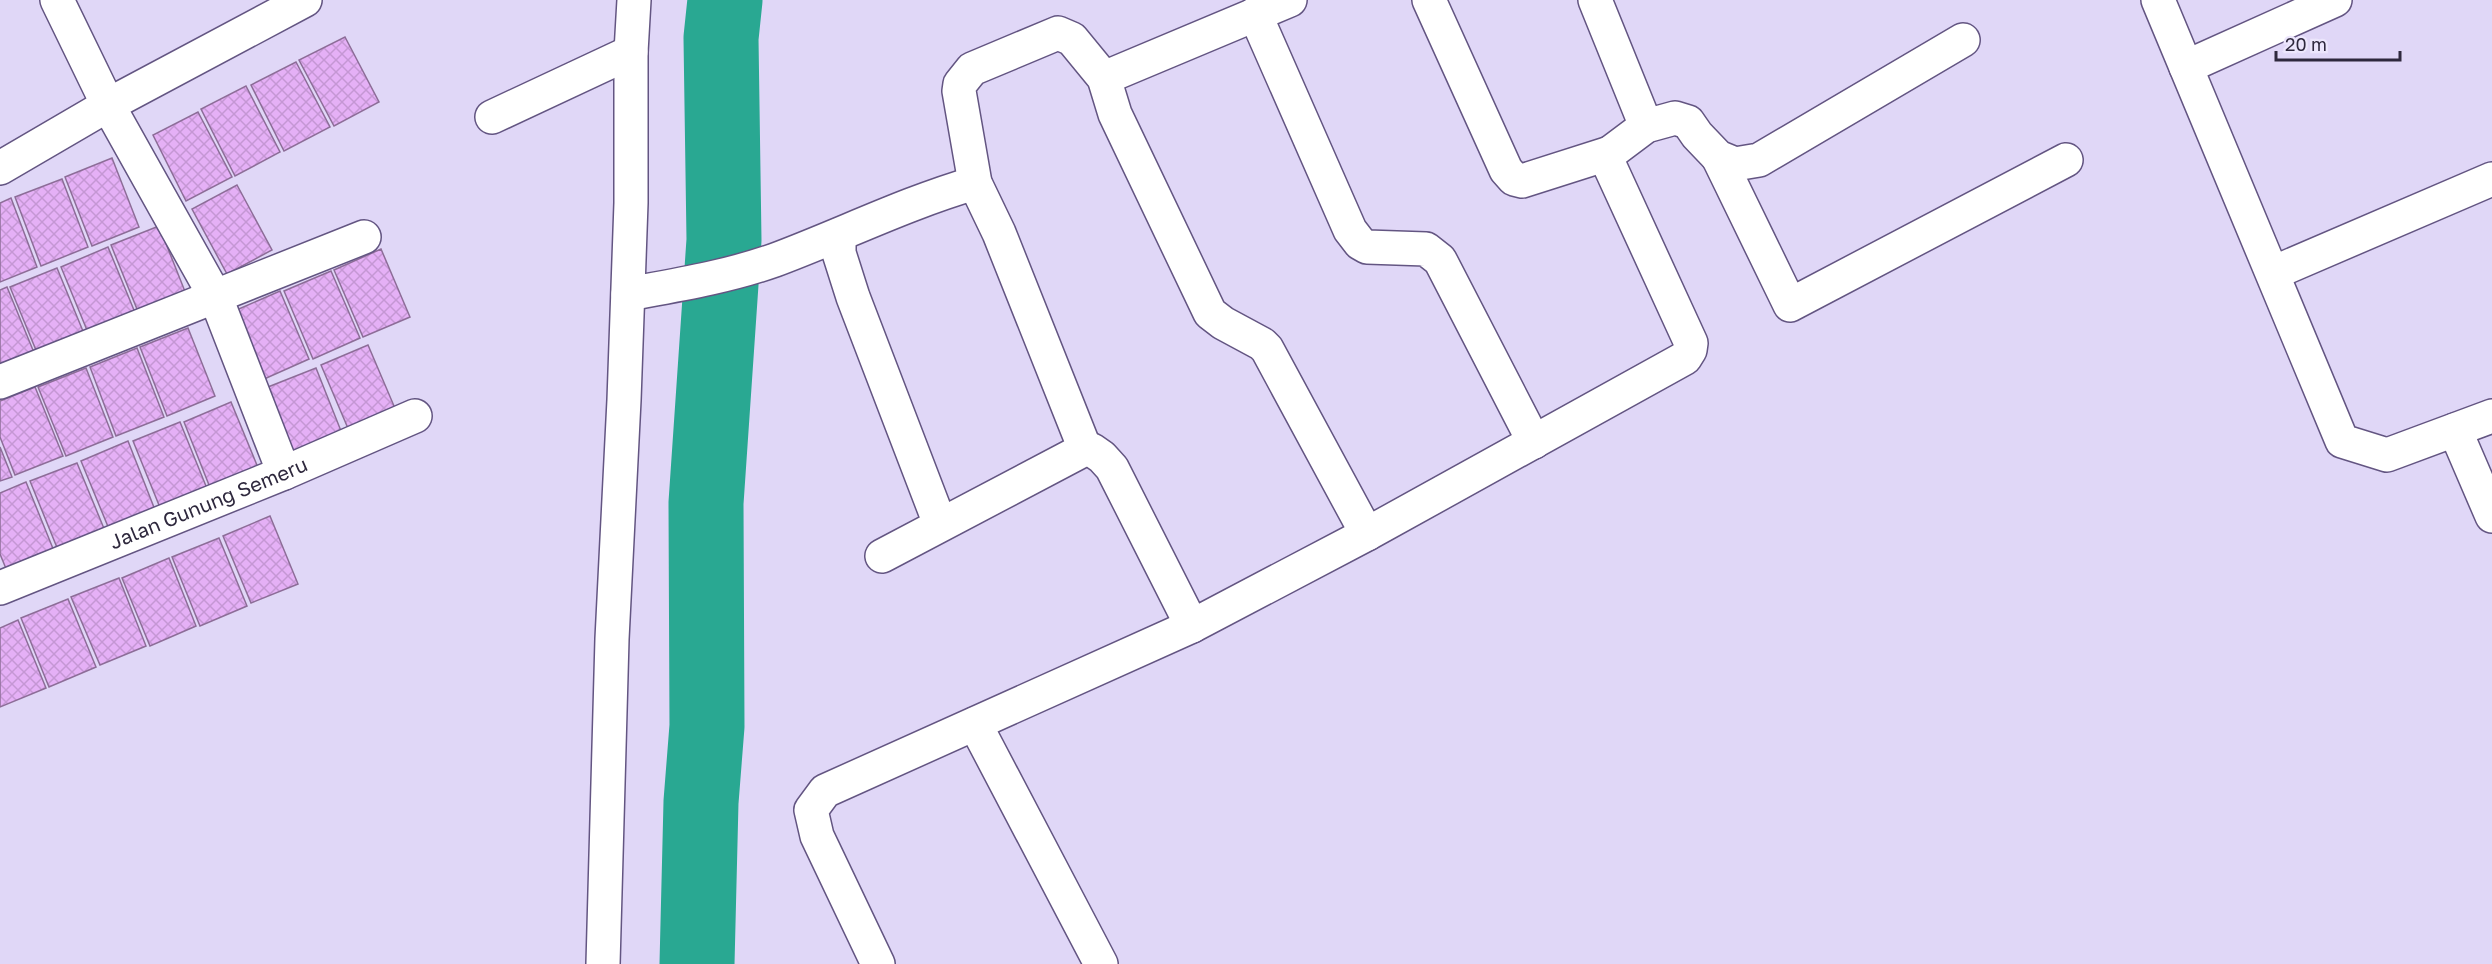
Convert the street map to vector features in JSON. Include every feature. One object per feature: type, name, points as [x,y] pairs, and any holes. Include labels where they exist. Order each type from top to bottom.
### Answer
[{"type":"street","points":[[57,0],[108,105],[216,298],[284,472]]},
{"type":"street","points":[[0,168],[108,105],[305,0]]},
{"type":"street","points":[[603,964],[612,639],[628,294],[634,0]]},
{"type":"street","points":[[1104,78],[1290,0]]},
{"type":"street","points":[[1429,0],[1506,170],[1514,179],[1522,181],[1610,153],[1646,126],[1675,118],[1688,122],[1718,157],[1790,305],[2066,160]]},
{"type":"street","points":[[1595,0],[1646,126]]},
{"type":"street","points":[[2158,0],[2342,441],[2387,455],[2492,416]]},
{"type":"street","points":[[2186,67],[2335,0]]},
{"type":"street","points":[[1255,14],[1350,230],[1366,247],[1426,249],[1440,260],[1534,442]]},
{"type":"street","points":[[1085,449],[999,233],[975,183],[959,91],[960,84],[972,69],[1058,33],[1072,39],[1104,78],[1115,114],[1210,313],[1267,349],[1367,534]]},
{"type":"street","points":[[1718,157],[1735,164],[1759,160],[1963,40]]},
{"type":"street","points":[[492,117],[632,52]]},
{"type":"street","points":[[878,964],[816,836],[811,810],[825,791],[1192,626],[1367,534],[1685,358],[1691,343],[1607,160],[1610,153]]},
{"type":"street","points":[[2273,273],[2492,179]]},
{"type":"street","points":[[628,294],[704,279],[772,261],[933,195],[975,183]]},
{"type":"street","points":[[838,235],[839,253],[853,297],[940,524]]},
{"type":"street","points":[[0,382],[216,298],[364,237]]},
{"type":"street","name":"Jalan Gunung Semeru","points":[[0,588],[415,416]]},
{"type":"street","points":[[2455,430],[2492,516]]},
{"type":"street","points":[[882,556],[1085,449],[1092,450],[1112,468],[1192,626]]},
{"type":"street","points":[[975,724],[1101,964]]},
{"type":"building","points":[[345,37],[379,102],[334,126],[299,60]]},
{"type":"building","points":[[296,62],[330,127],[284,151],[251,85]]},
{"type":"building","points":[[246,86],[280,152],[235,176],[201,109]]},
{"type":"building","points":[[198,112],[232,177],[186,201],[153,135]]},
{"type":"building","points":[[112,158],[139,227],[92,246],[65,177]]},
{"type":"building","points":[[62,179],[88,247],[41,266],[15,197]]},
{"type":"building","points":[[237,185],[272,250],[227,274],[192,209]]},
{"type":"building","points":[[11,198],[37,267],[0,282],[0,203]]},
{"type":"building","points":[[159,226],[186,294],[139,314],[111,245]]},
{"type":"building","points":[[108,247],[136,315],[89,335],[61,267]]},
{"type":"building","points":[[381,249],[410,317],[363,337],[334,270]]},
{"type":"building","points":[[57,268],[85,336],[38,355],[10,287]]},
{"type":"building","points":[[331,271],[360,338],[313,359],[284,291]]},
{"type":"building","points":[[7,287],[35,355],[0,370],[0,290]]},
{"type":"building","points":[[280,291],[309,359],[262,380],[232,312]]},
{"type":"building","points":[[188,328],[215,396],[167,416],[140,347]]},
{"type":"building","points":[[368,345],[397,413],[350,433],[321,365]]},
{"type":"building","points":[[137,348],[164,417],[116,436],[90,367]]},
{"type":"building","points":[[86,368],[113,437],[66,456],[38,387]]},
{"type":"building","points":[[316,368],[343,436],[295,456],[268,387]]},
{"type":"building","points":[[35,387],[63,456],[15,475],[0,437],[0,401]]},
{"type":"building","points":[[231,402],[259,470],[211,490],[184,422]]},
{"type":"building","points":[[180,422],[208,491],[161,510],[133,441]]},
{"type":"building","points":[[128,441],[155,510],[109,529],[81,461]]},
{"type":"building","points":[[0,447],[12,477],[0,481]]},
{"type":"building","points":[[77,463],[105,531],[58,550],[30,481]]},
{"type":"building","points":[[26,482],[54,551],[7,571],[0,554],[0,493]]},
{"type":"building","points":[[270,516],[298,584],[251,603],[223,536]]},
{"type":"building","points":[[219,538],[247,606],[200,626],[172,557]]},
{"type":"building","points":[[169,558],[196,626],[150,646],[122,578]]},
{"type":"building","points":[[119,578],[146,646],[100,665],[71,597]]},
{"type":"building","points":[[68,599],[96,667],[49,687],[21,618]]},
{"type":"building","points":[[18,620],[46,688],[0,707],[0,628]]},
{"type":"waterway","points":[[697,964],[701,802],[707,726],[706,503],[724,240],[721,38],[725,0]]}]
